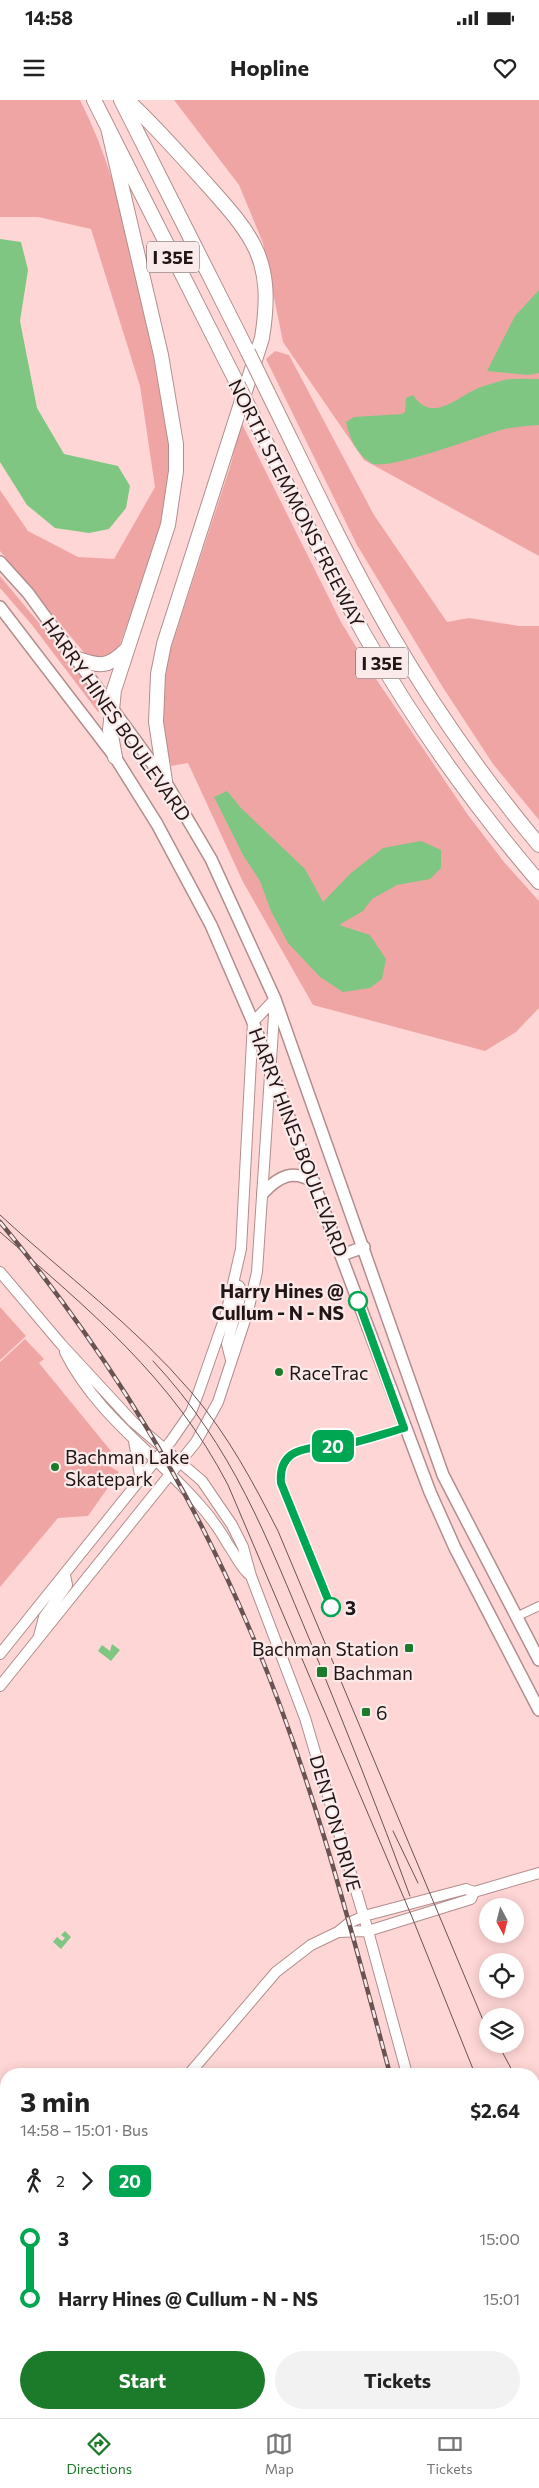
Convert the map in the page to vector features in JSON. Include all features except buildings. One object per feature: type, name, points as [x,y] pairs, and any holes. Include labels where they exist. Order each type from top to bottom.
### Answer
[{"type":"highway","name":"NORTH STEMMONS FREEWAY","points":[[94,100],[323,557],[390,678],[444,760],[539,882]]},
{"type":"highway","name":"NORTH STEMMONS FREEWAY","points":[[121,100],[366,589],[415,674],[470,756],[539,845]]},
{"type":"highway","points":[[127,100],[163,134],[246,229],[259,256],[265,282],[267,306],[262,338],[164,644],[158,674],[156,722],[165,782]]},
{"type":"highway","points":[[108,128],[161,355],[176,444],[176,471],[168,525],[126,649],[111,706],[110,730],[115,757]]},
{"type":"highway","points":[[75,658],[104,665],[114,661],[126,649]]},
{"type":"main road","name":"HARRY HINES BOULEVARD","points":[[0,562],[28,593],[111,706],[165,782],[212,859],[275,1000],[448,1487],[539,1660]]},
{"type":"main road","name":"HARRY HINES BOULEVARD","points":[[0,607],[115,757],[157,824],[189,882],[231,968],[253,1022],[342,1255],[404,1428],[451,1540],[539,1710]]},
{"type":"main road","points":[[0,1654],[141,1481],[182,1427],[198,1394],[220,1331],[241,1249],[253,1022],[275,1000]]},
{"type":"main road","points":[[0,1686],[4,1674],[38,1639],[196,1442],[218,1402],[248,1311],[257,1272],[275,1000]]},
{"type":"main road","points":[[263,1193],[284,1176],[297,1174],[314,1182]]},
{"type":"main road","points":[[342,1255],[364,1247]]},
{"type":"main road","name":"DENTON DRIVE","points":[[0,1272],[61,1344],[83,1365],[133,1422],[166,1448],[202,1481],[232,1525],[243,1547],[251,1576],[305,1718],[364,1916],[405,2068]]},
{"type":"main road","points":[[231,1361],[227,1344],[242,1291],[239,1286],[233,1284]]},
{"type":"main road","name":"DENTON DRIVE","points":[[61,1344],[75,1371],[109,1416],[170,1474],[210,1517],[242,1569],[251,1576]]},
{"type":"main road","points":[[404,1428],[424,1421]]},
{"type":"main road","points":[[133,1440],[141,1481]]},
{"type":"main road","points":[[38,1639],[44,1617],[67,1585],[65,1575]]},
{"type":"main road","points":[[494,1624],[516,1617]]},
{"type":"main road","points":[[194,2068],[276,1972],[311,1945],[338,1932],[349,1923],[364,1916],[466,1889],[474,1892],[539,1873]]},
{"type":"main road","points":[[338,1932],[368,1931],[470,1900],[474,1892]]},
{"type":"street","points":[[516,1617],[539,1606]]},
{"type":"shaded area","points":[[0,100],[80,100],[106,160],[116,190],[132,251],[161,395],[169,444],[169,477],[162,518],[149,563],[119,648],[105,660],[86,655],[0,551],[0,490],[28,531],[78,557],[114,559],[155,487],[140,386],[91,229],[38,217],[0,217]]},
{"type":"shaded area","points":[[174,100],[539,100],[539,556],[364,460],[283,342],[263,243],[239,185]]},
{"type":"shaded area","points":[[0,239],[21,242],[28,270],[20,321],[37,408],[64,454],[118,466],[130,486],[126,508],[109,529],[89,533],[55,528],[27,505],[0,462]]},
{"type":"shaded area","points":[[539,290],[539,373],[528,375],[487,371],[515,316]]},
{"type":"shaded area","points":[[275,351],[289,355],[374,515],[447,622],[469,618],[519,626],[539,626],[539,820],[493,764],[442,686],[357,545],[266,359]]},
{"type":"shaded area","points":[[539,379],[539,425],[501,430],[413,458],[380,464],[371,463],[358,450],[347,428],[346,422],[354,417],[402,414],[405,412],[406,398],[413,395],[420,403],[427,407],[435,408],[450,404],[477,389],[504,380]]},
{"type":"shaded area","points":[[241,422],[341,622],[372,673],[468,815],[504,862],[539,901],[539,1008],[516,1032],[485,1051],[313,1005],[243,882],[188,763],[171,766],[162,727],[166,663],[231,464]]},
{"type":"shaded area","points":[[0,576],[63,652],[63,656],[68,659],[103,709],[98,712],[32,625],[0,588]]},
{"type":"shaded area","points":[[227,791],[241,808],[305,869],[323,902],[351,873],[383,848],[421,841],[441,850],[441,868],[430,879],[397,885],[372,899],[363,911],[339,925],[370,935],[386,959],[382,979],[370,988],[343,992],[320,977],[288,943],[271,911],[260,881],[243,855],[214,797]]},
{"type":"shaded area","points":[[0,1307],[26,1336],[0,1360]]},
{"type":"shaded area","name":"Bachman Lake Skatepark","points":[[25,1339],[44,1359],[39,1363],[111,1451],[103,1462],[119,1472],[88,1516],[58,1518],[0,1587],[0,1362]]},
{"type":"shaded area","points":[[112,1644],[120,1650],[111,1661],[98,1651],[102,1645],[110,1651]]},
{"type":"shaded area","points":[[65,1931],[71,1937],[61,1949],[53,1942],[57,1937],[62,1941],[65,1938],[61,1935]]},
{"type":"tram line","points":[[0,1215],[147,1345],[205,1409],[239,1459],[278,1531],[479,2011]]},
{"type":"tram line","points":[[0,1232],[65,1289],[126,1347],[155,1378],[206,1446],[228,1485],[412,1917],[473,2068]]},
{"type":"tram line","points":[[153,1361],[206,1427],[246,1494],[295,1604],[410,1896]]},
{"type":"tram line","points":[[393,1831],[418,1883]]},
{"type":"tram line","points":[[503,2053],[511,2068]]},
{"type":"railway","points":[[0,1222],[73,1317],[140,1417],[199,1521],[226,1575],[272,1684],[311,1794],[344,1905],[388,2068]]},
{"type":"bus line","name":"20","points":[[331,1607],[281,1483],[280,1474],[285,1461],[296,1453],[324,1446],[337,1446],[404,1428],[358,1301]]},
{"type":"place","name":"Harry Hines @ Cullum - N - NS","points":[[358,1301]]},
{"type":"place","name":"RaceTrac","points":[[279,1372]]},
{"type":"place","name":"Bachman Lake Skatepark","points":[[55,1467]]},
{"type":"place","name":"3","points":[[331,1607]]},
{"type":"place","name":"Bachman Station","points":[[409,1648]]},
{"type":"place","name":"Bachman","points":[[322,1672]]},
{"type":"place","name":"6","points":[[366,1712]]}]
